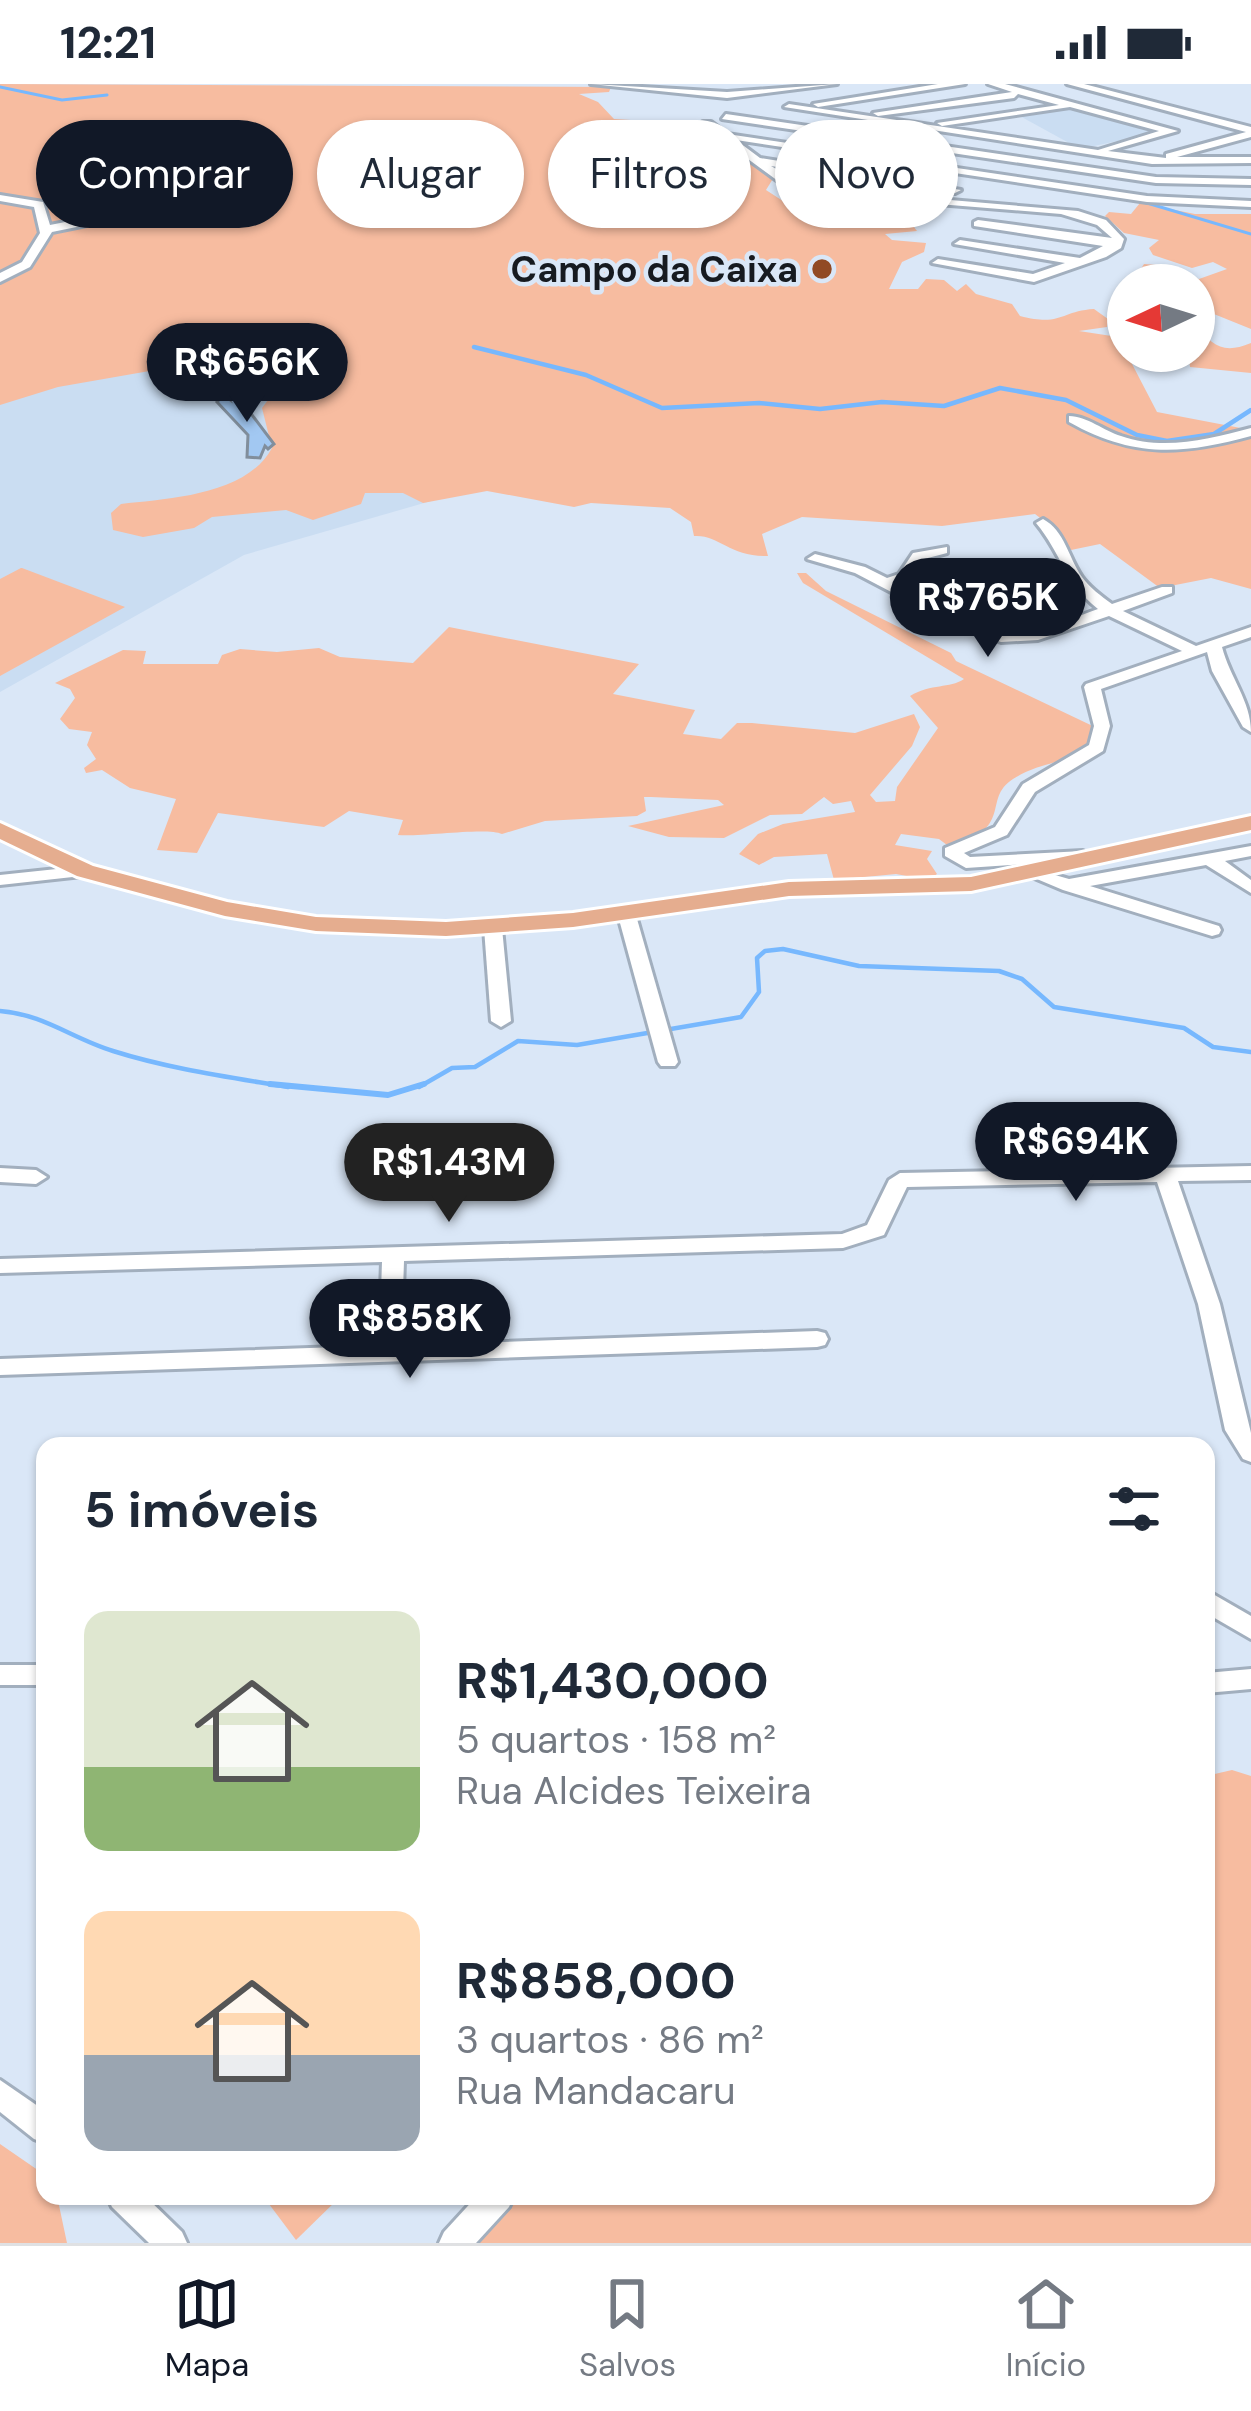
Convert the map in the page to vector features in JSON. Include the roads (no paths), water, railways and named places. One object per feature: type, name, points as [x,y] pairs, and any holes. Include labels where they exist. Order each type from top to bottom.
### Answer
[{"type":"main road","points":[[0,830],[85,871],[272,919],[368,927],[493,928],[742,893],[941,887],[1034,874],[1251,823]]},
{"type":"street","points":[[596,84],[728,95],[832,84]]},
{"type":"street","points":[[718,120],[960,84]]},
{"type":"street","points":[[993,84],[1173,131]]},
{"type":"street","points":[[1072,84],[1251,132]]},
{"type":"street","points":[[854,117],[1029,93]]},
{"type":"street","points":[[958,121],[1077,105]]},
{"type":"street","points":[[789,107],[873,120]]},
{"type":"street","points":[[726,117],[1138,178],[1251,182]]},
{"type":"street","points":[[1090,152],[1213,119]]},
{"type":"street","points":[[1121,196],[1152,161],[1251,132]]},
{"type":"street","points":[[958,133],[1152,161],[1251,160]]},
{"type":"street","points":[[751,139],[1121,196],[1251,204]]},
{"type":"street","points":[[972,172],[1005,140]]},
{"type":"street","points":[[751,155],[789,184],[819,194],[1061,202],[1075,189]]},
{"type":"street","points":[[760,161],[1091,218],[1113,229],[1117,245]]},
{"type":"street","points":[[1024,180],[938,263],[1034,278],[1117,245]]},
{"type":"street","points":[[0,278],[38,252],[45,230],[39,204],[4,198]]},
{"type":"street","points":[[978,224],[1117,245]]},
{"type":"street","points":[[45,230],[55,228]]},
{"type":"street","points":[[960,244],[1082,262]]},
{"type":"street","points":[[1074,419],[1128,446],[1168,446],[1251,432]]},
{"type":"street","points":[[1042,523],[1056,538],[1079,584],[1114,610],[1193,650]]},
{"type":"street","points":[[889,583],[905,577],[918,556],[942,550]]},
{"type":"street","points":[[815,559],[889,583],[968,626],[1001,637],[1038,635],[1166,590]]},
{"type":"street","points":[[1121,854],[981,863],[959,861],[951,852],[1001,831],[1029,788],[1097,747],[1102,727],[1092,687],[1251,632]]},
{"type":"street","points":[[1213,644],[1220,670],[1251,727]]},
{"type":"street","points":[[1068,885],[1251,850]]},
{"type":"street","points":[[1211,860],[1251,887]]},
{"type":"street","points":[[0,880],[85,871]]},
{"type":"street","points":[[1034,874],[1212,930]]},
{"type":"street","points":[[626,912],[668,1063]]},
{"type":"street","points":[[493,928],[501,1021]]},
{"type":"street","points":[[0,1266],[844,1241],[876,1230],[900,1180],[1251,1173]]},
{"type":"street","points":[[1165,1174],[1209,1304],[1238,1430],[1251,1454]]},
{"type":"street","points":[[0,1175],[36,1178]]},
{"type":"street","points":[[373,1352],[392,1320],[393,1256]]},
{"type":"street","points":[[0,1367],[818,1340]]},
{"type":"street","points":[[1215,1606],[1251,1629]]},
{"type":"street","points":[[0,1676],[36,1675]]},
{"type":"street","points":[[1215,1681],[1251,1679]]},
{"type":"street","points":[[0,2094],[36,2122]]},
{"type":"street","points":[[132,2205],[171,2243]]},
{"type":"street","points":[[455,2243],[490,2205]]},
{"type":"waterway","points":[[0,87],[62,100],[107,95]]},
{"type":"waterway","points":[[1137,200],[1251,234]]},
{"type":"waterway","points":[[474,347],[586,375],[662,408],[759,403],[820,409],[882,402],[944,406],[1000,388],[1066,400],[1137,435],[1167,441],[1214,434],[1251,410]]},
{"type":"waterway","points":[[419,1087],[452,1068],[475,1067],[518,1041],[577,1045],[741,1017],[759,992],[757,958],[765,951],[783,949],[859,966],[999,971],[1022,979],[1054,1007],[1184,1028],[1213,1047],[1251,1052]]},
{"type":"waterway","points":[[0,1011],[30,1017],[134,1057],[271,1084]]},
{"type":"waterway","points":[[271,1084],[388,1095],[424,1084]]},
{"type":"waterway","points":[[271,1084],[288,1087]]},
{"type":"place","name":"Campo da Caixa","points":[[822,269]]}]
